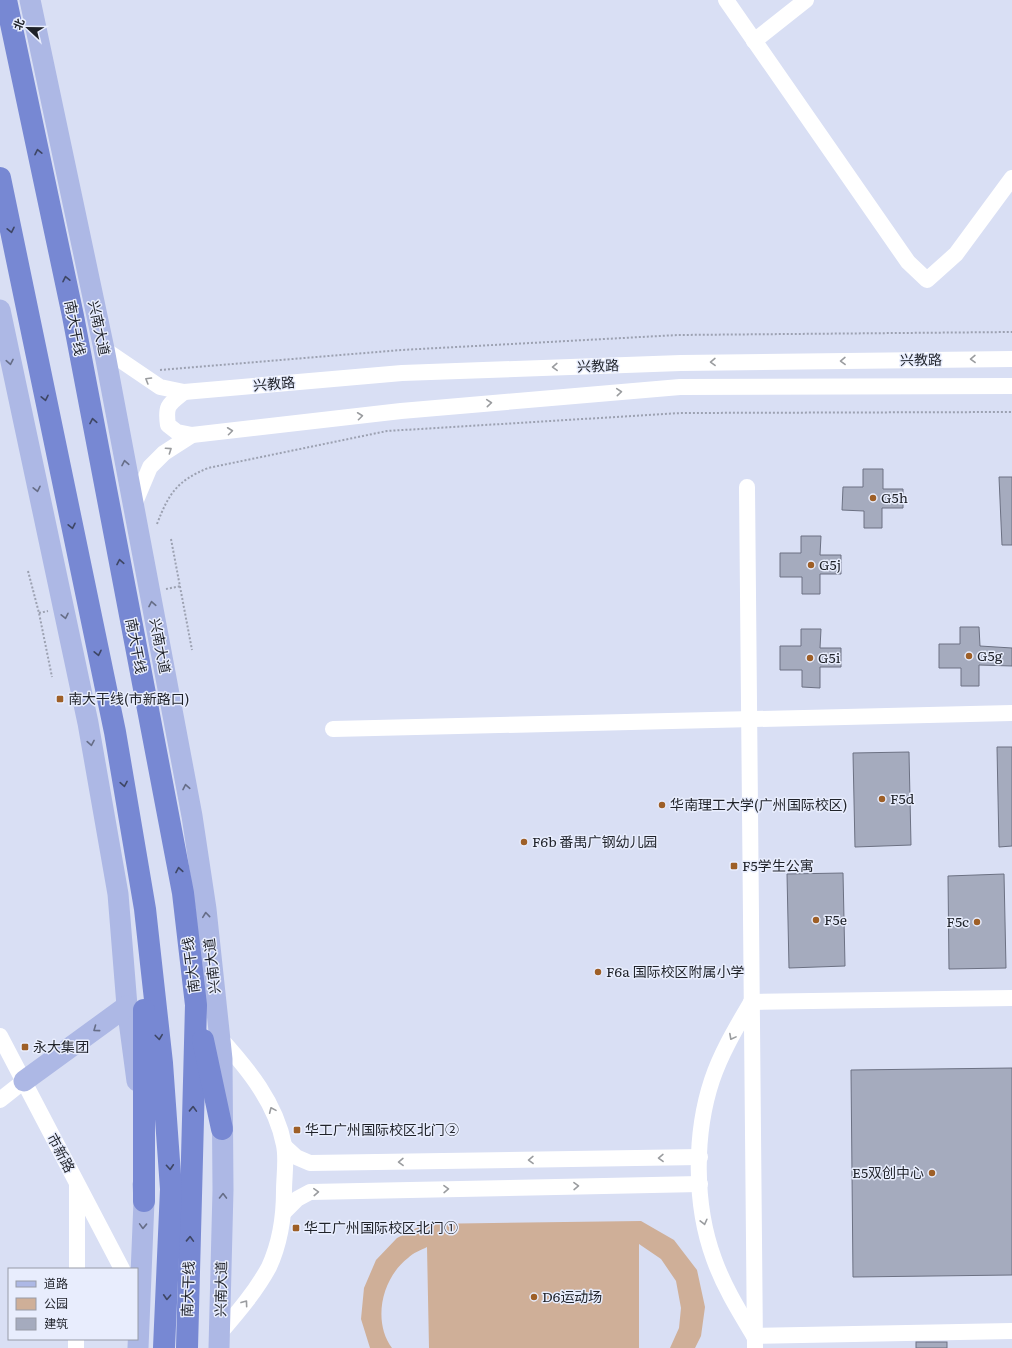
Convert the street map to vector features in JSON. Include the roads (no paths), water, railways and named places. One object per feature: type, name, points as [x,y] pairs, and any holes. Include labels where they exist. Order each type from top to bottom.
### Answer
[{"type":"highway","name":"南大干线","points":[[6,0],[73,316],[183,893],[196,1006],[187,1348]]},
{"type":"highway","name":"南大干线","points":[[0,178],[115,732],[145,909],[162,1063],[171,1189],[164,1348]]},
{"type":"highway","points":[[144,1201],[145,909]]},
{"type":"highway","points":[[196,1006],[222,1129]]},
{"type":"main road","name":"兴南大道","points":[[30,0],[104,349],[192,816],[206,909],[223,1070],[223,1190],[220,1340]]},
{"type":"main road","points":[[0,310],[88,723],[118,894],[127,1006],[137,1086],[144,1201],[138,1300],[138,1348]]},
{"type":"main road","points":[[24,1081],[127,1006]]},
{"type":"street","points":[[726,0],[908,262],[928,280],[956,254],[1012,178]]},
{"type":"street","points":[[754,41],[806,0]]},
{"type":"street","name":"兴教路","points":[[104,349],[135,372],[160,387],[184,392],[402,373],[681,363],[1012,359]]},
{"type":"street","name":"兴教路","points":[[192,435],[401,411],[680,387],[1012,386]]},
{"type":"street","points":[[184,392],[171,402],[166,412],[168,425],[177,432],[192,435]]},
{"type":"street","points":[[134,505],[150,467],[164,453],[192,435]]},
{"type":"street","points":[[747,487],[754,1342]]},
{"type":"street","points":[[333,729],[1012,713]]},
{"type":"street","points":[[751,1002],[1012,998]]},
{"type":"street","points":[[751,1002],[729,1041],[712,1080],[703,1123],[700,1157],[700,1184],[702,1218],[714,1258],[731,1298],[754,1342]]},
{"type":"street","name":"市新路","points":[[0,1036],[121,1268]]},
{"type":"street","points":[[220,1038],[245,1066],[266,1098],[280,1130],[285,1147],[284,1212],[279,1239],[269,1267],[220,1340]]},
{"type":"street","points":[[0,1100],[24,1081]]},
{"type":"street","points":[[285,1147],[296,1157],[310,1163],[700,1157]]},
{"type":"street","points":[[77,1184],[77,1268]]},
{"type":"street","points":[[284,1212],[297,1199],[310,1192],[700,1184]]},
{"type":"street","points":[[754,1342],[1012,1331]]},
{"type":"place","name":"G5h","points":[[873,498]]},
{"type":"place","name":"G5j","points":[[811,565]]},
{"type":"place","name":"G5g","points":[[969,656]]},
{"type":"place","name":"G5i","points":[[810,658]]},
{"type":"place","name":"南大干线(市新路口)","points":[[60,699]]},
{"type":"place","name":"F5d","points":[[882,799]]},
{"type":"place","name":"华南理工大学(广州国际校区)","points":[[662,805]]},
{"type":"place","name":"F6b 番禺广钢幼儿园","points":[[524,842]]},
{"type":"place","name":"F5学生公寓","points":[[734,866]]},
{"type":"place","name":"F5e","points":[[816,920]]},
{"type":"place","name":"F5c","points":[[977,922]]},
{"type":"place","name":"F6a 国际校区附属小学","points":[[598,972]]},
{"type":"place","name":"永大集团","points":[[25,1047]]},
{"type":"place","name":"华工广州国际校区北门②","points":[[297,1130]]},
{"type":"place","name":"E5双创中心","points":[[932,1173]]},
{"type":"place","name":"华工广州国际校区北门①","points":[[296,1228]]},
{"type":"place","name":"D6运动场","points":[[534,1297]]}]
